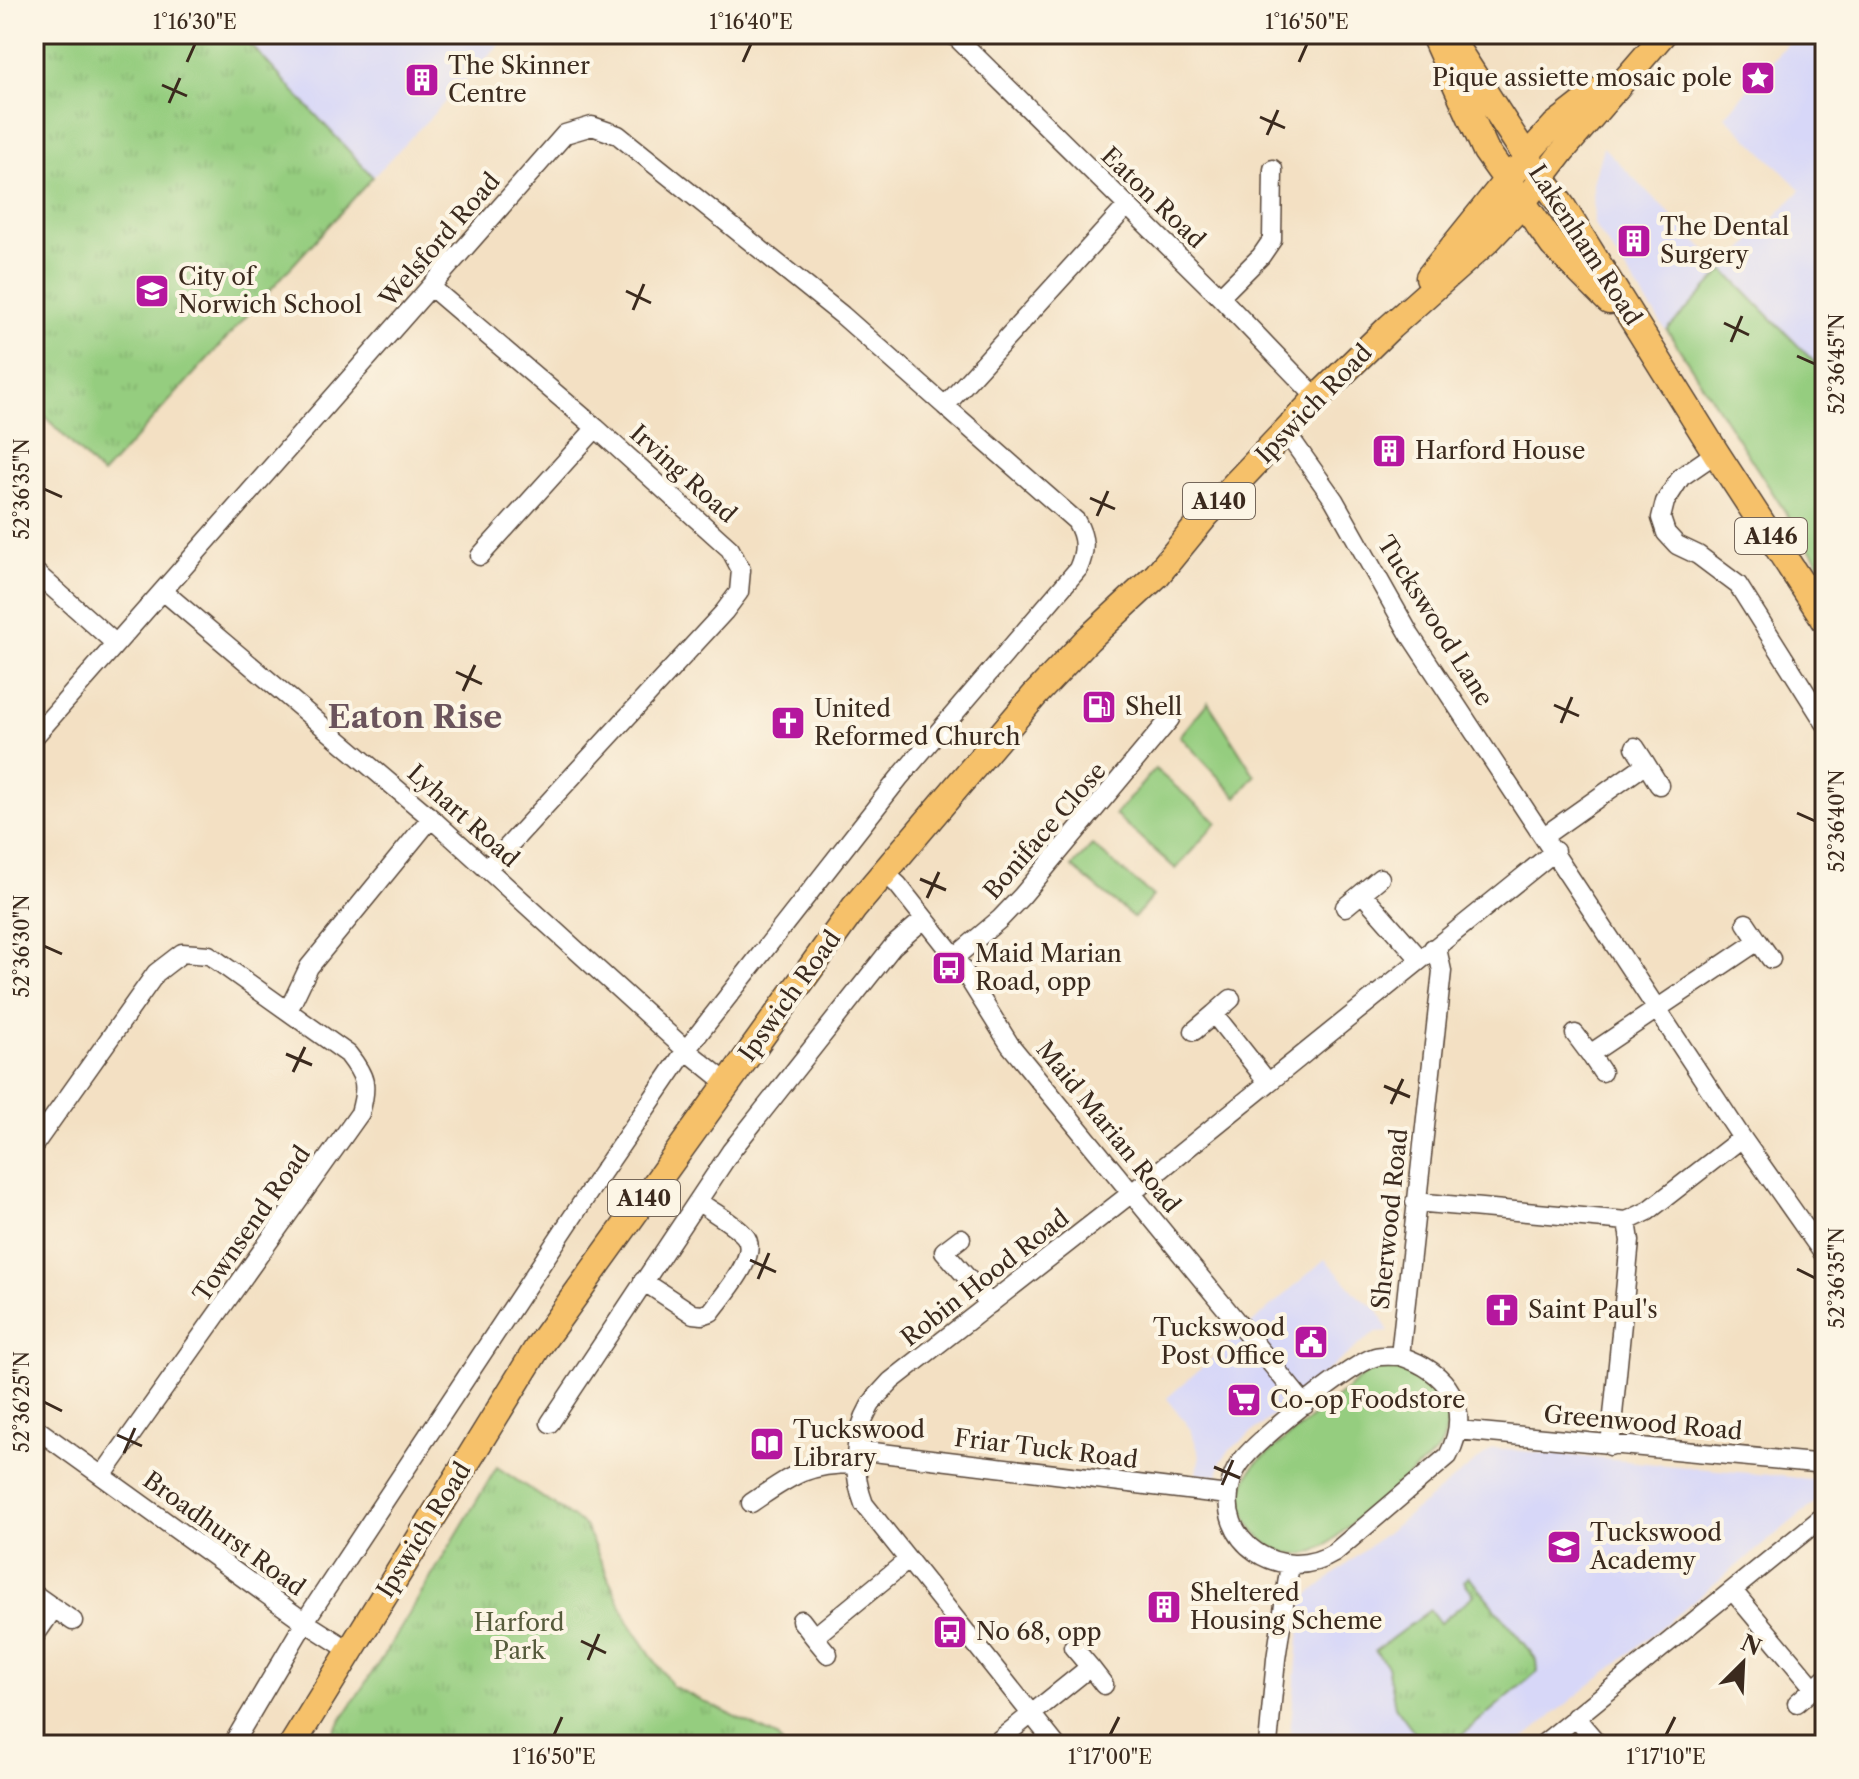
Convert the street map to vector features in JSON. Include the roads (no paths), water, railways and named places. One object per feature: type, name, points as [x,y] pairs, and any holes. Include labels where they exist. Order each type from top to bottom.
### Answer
[{"type":"highway","name":"Lakenham Road","points":[[1433,34],[1486,151],[1506,180],[1553,245],[1643,334]]},
{"type":"highway","name":"Lakenham Road","points":[[1447,34],[1825,620]]},
{"type":"highway","name":"Ipswich Road","points":[[1390,327],[1526,156]]},
{"type":"highway","points":[[1523,203],[1526,156]]},
{"type":"highway","name":"Ipswich Road","points":[[292,1745],[538,1347],[822,951],[884,872],[1035,695],[1088,639],[1157,575],[1206,515],[1317,398],[1390,327],[1487,241],[1523,203]]},
{"type":"main road","name":"Ipswich Road","points":[[1523,203],[1644,54],[1664,34]]},
{"type":"main road","name":"Ipswich Road","points":[[1526,156],[1559,121],[1644,54]]},
{"type":"street","name":"Eaton Road","points":[[953,34],[1220,297],[1317,398]]},
{"type":"street","name":"Welsford Road","points":[[34,737],[565,134],[592,126],[618,135],[842,315],[1076,521],[1085,545],[1084,555],[1078,569],[1056,594]]},
{"type":"street","points":[[1220,297],[1261,256],[1272,240],[1273,169]]},
{"type":"street","points":[[945,406],[1127,206]]},
{"type":"street","name":"Irving Road","points":[[431,287],[596,428],[730,549],[741,570],[739,592],[724,612],[487,869]]},
{"type":"street","points":[[480,556],[596,428]]},
{"type":"street","name":"Tuckswood Lane","points":[[1286,432],[1334,500],[1410,635],[1742,1138],[1825,1255]]},
{"type":"street","points":[[1716,453],[1681,477],[1665,502],[1661,518],[1666,533],[1677,545],[1698,555],[1738,585],[1825,723]]},
{"type":"street","points":[[34,571],[115,643]]},
{"type":"street","name":"Lyhart Road","points":[[163,591],[431,818],[686,1050],[727,1083]]},
{"type":"street","name":"Ipswich Road","points":[[232,1745],[305,1622],[686,1050],[899,778],[1056,594]]},
{"type":"street","name":"Boniface Close","points":[[955,957],[1022,896],[1161,722]]},
{"type":"street","points":[[1635,747],[1659,785]]},
{"type":"street","points":[[1550,843],[1646,764]]},
{"type":"street","points":[[34,1145],[156,973],[182,953],[209,955],[288,1011],[309,967],[431,818]]},
{"type":"street","name":"Robin Hood Road","points":[[1056,1745],[864,1504],[857,1488],[856,1457],[871,1405],[891,1381],[1131,1193],[1426,953],[1550,843]]},
{"type":"street","name":"Maid Marian Road","points":[[884,872],[898,885],[955,957],[1010,1045],[1305,1405]]},
{"type":"street","points":[[1345,907],[1380,878]]},
{"type":"street","points":[[1362,893],[1426,953]]},
{"type":"street","name":"Ipswich Road","points":[[550,1423],[731,1151],[884,957],[924,919]]},
{"type":"street","points":[[1746,923],[1771,959]]},
{"type":"street","points":[[1590,1054],[1758,941]]},
{"type":"street","name":"Sherwood Road","points":[[1400,1356],[1442,971],[1438,953],[1426,953]]},
{"type":"street","points":[[1194,1031],[1231,999]]},
{"type":"street","name":"Townsend Road","points":[[102,1476],[360,1113],[366,1092],[363,1073],[348,1054],[288,1011]]},
{"type":"street","points":[[1214,1014],[1267,1081]]},
{"type":"street","points":[[1575,1034],[1602,1072]]},
{"type":"street","points":[[1415,1202],[1627,1221],[1648,1211],[1742,1138]]},
{"type":"street","points":[[643,1281],[693,1314],[711,1312],[748,1258],[750,1248],[746,1236],[698,1201]]},
{"type":"street","points":[[1610,1446],[1630,1241],[1627,1221]]},
{"type":"street","points":[[961,1238],[937,1257],[990,1304]]},
{"type":"street","points":[[1400,1356],[1423,1363],[1444,1380],[1455,1401],[1458,1430],[1448,1456],[1334,1553],[1320,1562],[1290,1564],[1266,1558],[1246,1546],[1236,1534],[1228,1495],[1233,1476],[1243,1459],[1305,1405],[1365,1362],[1376,1357],[1400,1356]]},
{"type":"street","name":"Broadhurst Road","points":[[34,1427],[305,1622],[349,1650]]},
{"type":"street","name":"Greenwood Road","points":[[1458,1430],[1825,1464]]},
{"type":"street","name":"Friar Tuck Road","points":[[751,1503],[791,1475],[856,1457],[1228,1495]]},
{"type":"street","points":[[1542,1745],[1825,1515]]},
{"type":"street","points":[[814,1637],[908,1560]]},
{"type":"street","points":[[1268,1745],[1276,1659],[1290,1564]]},
{"type":"street","points":[[1733,1591],[1819,1683],[1797,1703]]},
{"type":"street","points":[[37,1596],[73,1621]]},
{"type":"street","points":[[34,1637],[54,1608]]},
{"type":"street","points":[[801,1620],[828,1654]]},
{"type":"street","points":[[1073,1647],[1104,1685]]},
{"type":"street","points":[[993,1745],[1090,1667]]},
{"type":"street","points":[[1575,1717],[1599,1745]]},
{"type":"place","name":"Pique assiette mosaic pole","points":[[1758,78]]},
{"type":"place","name":"The Skinner Centre","points":[[422,80]]},
{"type":"place","name":"The Dental Surgery","points":[[1634,241]]},
{"type":"place","name":"City of Norwich School","points":[[152,291]]},
{"type":"place","name":"Harford House","points":[[1389,451]]},
{"type":"place","name":"Shell","points":[[1099,707]]},
{"type":"place","name":"United Reformed Church","points":[[788,723]]},
{"type":"place","name":"Maid Marian Road, opp","points":[[949,968]]},
{"type":"place","name":"Saint Paul's","points":[[1502,1310]]},
{"type":"place","name":"Tuckswood Post Office","points":[[1311,1342]]},
{"type":"place","name":"Co-op Foodstore","points":[[1244,1400]]},
{"type":"place","name":"Tuckswood Library","points":[[767,1444]]},
{"type":"place","name":"Tuckswood Academy","points":[[1564,1547]]},
{"type":"place","name":"Sheltered Housing Scheme","points":[[1164,1607]]},
{"type":"place","name":"No 68, opp","points":[[950,1632]]},
{"type":"district","name":"Eaton Rise","points":[[415,717]]},
{"type":"park label","name":"Harford Park","points":[[519,1637]]}]
